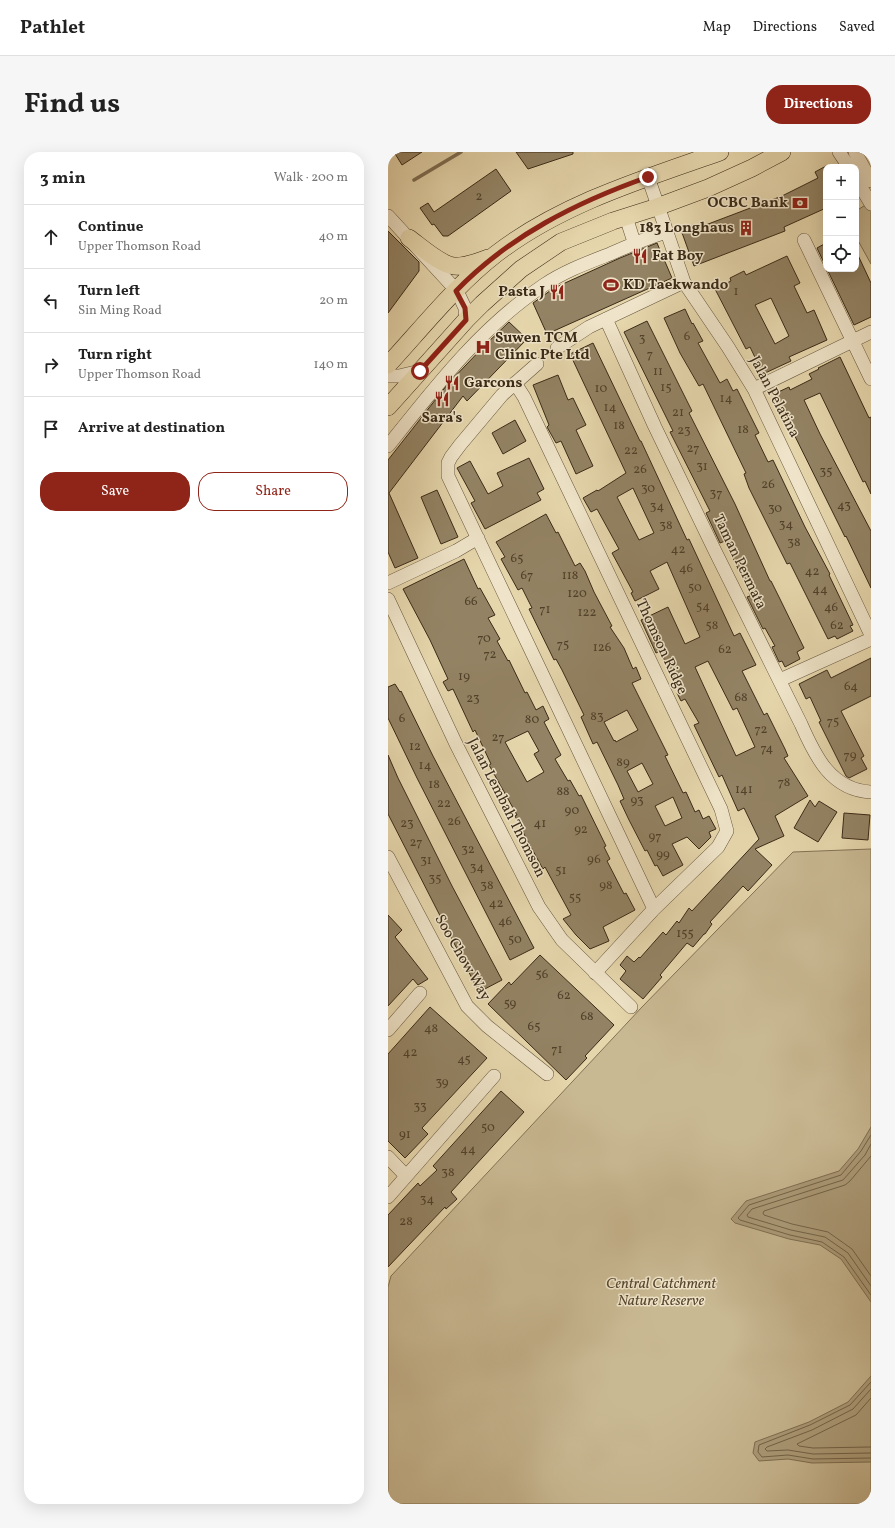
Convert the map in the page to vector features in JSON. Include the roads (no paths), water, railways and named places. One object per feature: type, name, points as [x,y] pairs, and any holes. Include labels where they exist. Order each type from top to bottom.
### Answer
[{"type":"main road","points":[[388,365],[456,291],[494,256],[541,224],[568,210],[648,177],[720,152]]},
{"type":"main road","points":[[388,407],[466,320],[521,269],[560,242],[657,207],[736,176],[782,152]]},
{"type":"main road","points":[[409,238],[446,264],[453,266],[474,264],[494,256]]},
{"type":"street","points":[[838,152],[847,164]]},
{"type":"street","points":[[855,152],[871,181]]},
{"type":"street","name":"Jalan Pelatina","points":[[648,177],[657,207],[684,282],[754,389],[871,635]]},
{"type":"street","points":[[859,183],[871,204]]},
{"type":"street","points":[[388,216],[456,291],[465,308],[466,320]]},
{"type":"street","points":[[626,217],[634,242]]},
{"type":"street","points":[[388,446],[464,353],[491,326],[530,295],[564,273],[634,242],[666,232]]},
{"type":"street","points":[[804,240],[871,379]]},
{"type":"street","points":[[557,348],[578,334],[606,319],[684,282]]},
{"type":"street","name":"Taman Permata","points":[[606,319],[658,434],[780,680],[811,747],[829,774],[839,782],[850,788],[871,792]]},
{"type":"street","points":[[754,389],[871,332]]},
{"type":"street","points":[[537,364],[515,382],[488,410],[451,457],[447,468],[451,483],[654,909]]},
{"type":"street","points":[[388,376],[398,376],[420,371]]},
{"type":"street","name":"Thomson Ridge","points":[[515,382],[524,397],[717,802],[727,831],[718,847],[654,909],[594,973]]},
{"type":"street","points":[[388,583],[456,551],[478,538]]},
{"type":"street","name":"Jalan Lembah Thomson","points":[[388,598],[456,744],[539,908],[562,940],[594,973],[631,1007]]},
{"type":"street","points":[[780,680],[871,639]]},
{"type":"street","name":"Soo Chow Way","points":[[390,865],[467,1006],[487,1026],[547,1074]]},
{"type":"street","points":[[388,1030],[420,993]]},
{"type":"street","points":[[388,1197],[494,1076]]},
{"type":"street","points":[[388,1157],[406,1176]]},
{"type":"water","points":[[871,1127],[871,1302],[841,1259],[820,1245],[789,1239],[735,1223],[731,1219],[746,1201],[839,1171],[858,1149]]},
{"type":"water","points":[[871,1376],[871,1462],[812,1463],[788,1459],[759,1461],[753,1453],[755,1442],[809,1422],[848,1402]]},
{"type":"waterway","points":[[414,180],[461,152]]},
{"type":"place","name":"OCBC Bank","points":[[800,203]]},
{"type":"place","name":"183 Longhaus","points":[[746,228]]},
{"type":"place","name":"Fat Boy","points":[[640,256]]},
{"type":"place","name":"KD Taekwando","points":[[611,285]]},
{"type":"place","name":"Pasta J","points":[[557,292]]},
{"type":"place","name":"Suwen TCM Clinic Pte Ltd","points":[[483,347]]},
{"type":"place","name":"Garcons","points":[[452,383]]},
{"type":"place","name":"Sara's","points":[[442,399]]},
{"type":"park label","name":"Central Catchment Nature Reserve","points":[[661,1292]]}]
